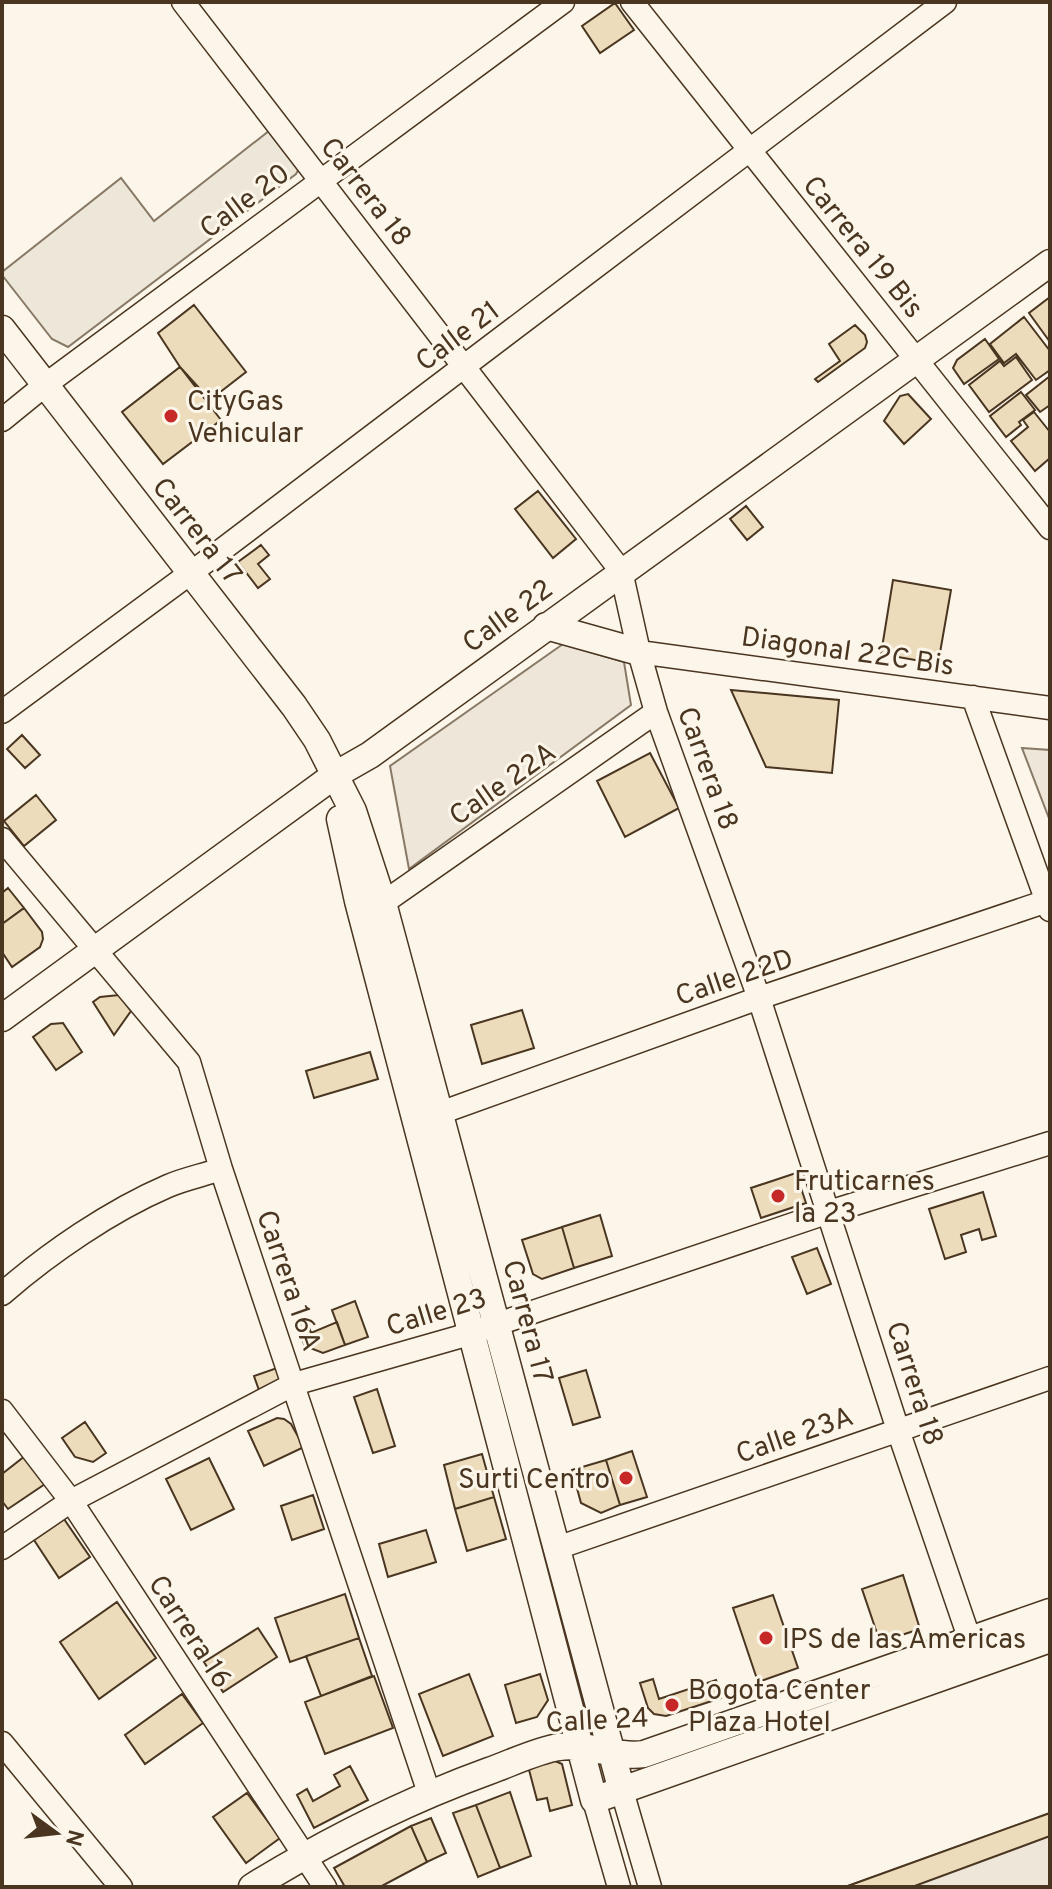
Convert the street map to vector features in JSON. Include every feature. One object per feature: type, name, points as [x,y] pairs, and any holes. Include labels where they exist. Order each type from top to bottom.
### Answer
[{"type":"street","name":"Carrera 18","points":[[183,2],[621,571],[656,712],[759,998],[898,1430],[974,1652]]},
{"type":"street","name":"Calle 20","points":[[2,420],[563,2]]},
{"type":"street","name":"Carrera 19 Bis","points":[[632,2],[1050,528]]},
{"type":"street","name":"Calle 21","points":[[2,712],[945,2]]},
{"type":"street","name":"Calle 22","points":[[2,1018],[335,775],[370,755],[1050,263]]},
{"type":"street","name":"Carrera 17","points":[[2,329],[294,706],[353,811],[383,903],[440,1113],[484,1329],[594,1800],[619,1887]]},
{"type":"street","points":[[546,626],[639,652]]},
{"type":"street","name":"Diagonal 22C Bis","points":[[639,652],[1050,708]]},
{"type":"street","points":[[973,697],[1049,903]]},
{"type":"street","name":"Calle 22A","points":[[383,903],[656,712]]},
{"type":"street","name":"Carrera 17","points":[[335,775],[340,823],[358,901],[484,1329],[557,1548],[650,1887]]},
{"type":"street","name":"Carrera 16A","points":[[2,839],[189,1062],[221,1169],[429,1793]]},
{"type":"street","name":"Calle 22D","points":[[440,1113],[759,998],[1049,903]]},
{"type":"street","name":"Calle 23","points":[[2,1548],[71,1501],[294,1384],[484,1329],[829,1212],[1050,1143]]},
{"type":"street","points":[[2,1294],[37,1264],[118,1212],[168,1185],[221,1169]]},
{"type":"street","name":"Calle 23A","points":[[557,1548],[1050,1378]]},
{"type":"street","name":"Carrera 16","points":[[2,1411],[71,1501],[325,1887]]},
{"type":"street","name":"Calle 24","points":[[594,1800],[974,1652],[1050,1612]]},
{"type":"street","name":"Calle 24","points":[[252,1887],[304,1855],[429,1793],[547,1750],[581,1746],[612,1753],[644,1754],[974,1652],[1050,1639]]},
{"type":"street","points":[[2,1743],[121,1887]]},
{"type":"shaded area","points":[[274,127],[302,163],[296,174],[68,347],[52,339],[2,275],[121,178],[154,221]]},
{"type":"shaded area","points":[[563,644],[624,662],[631,705],[409,869],[390,766]]},
{"type":"shaded area","points":[[1022,748],[1050,750],[1050,821]]},
{"type":"shaded area","points":[[1050,1813],[1050,1887],[845,1887]]},
{"type":"building","points":[[615,3],[634,30],[600,53],[582,26]]},
{"type":"building","points":[[1050,297],[1050,342],[1029,313]]},
{"type":"building","points":[[194,305],[246,372],[210,400],[180,367],[158,333]]},
{"type":"building","points":[[1024,317],[1050,351],[1050,370],[1036,380],[1016,354],[1004,363],[990,344]]},
{"type":"building","points":[[855,325],[865,335],[865,348],[818,382],[815,379],[840,361],[829,344]]},
{"type":"building","points":[[985,339],[999,359],[964,384],[953,368],[957,360]]},
{"type":"building","points":[[1016,357],[1032,380],[989,412],[969,385],[1000,361],[1004,366]]},
{"type":"building","name":"CityGas Vehicular","points":[[180,367],[221,420],[163,464],[122,412]]},
{"type":"building","points":[[1050,376],[1050,405],[1040,412],[1026,395]]},
{"type":"building","points":[[1021,392],[1035,410],[1006,437],[990,416]]},
{"type":"building","points":[[908,394],[931,419],[904,444],[884,421],[900,396]]},
{"type":"building","points":[[1034,412],[1050,432],[1050,458],[1035,471],[1011,441],[1028,427],[1023,420]]},
{"type":"building","points":[[538,491],[576,539],[553,558],[515,509]]},
{"type":"building","points":[[746,506],[763,527],[747,540],[730,519]]},
{"type":"building","points":[[261,545],[269,555],[258,564],[270,579],[258,588],[238,562]]},
{"type":"building","points":[[893,580],[951,590],[938,664],[881,654]]},
{"type":"building","points":[[731,690],[839,700],[832,773],[766,767]]},
{"type":"building","points":[[22,735],[40,755],[25,768],[7,749]]},
{"type":"building","points":[[650,753],[679,808],[625,837],[597,781]]},
{"type":"building","points":[[36,795],[56,820],[24,846],[4,821]]},
{"type":"building","points":[[8,888],[24,908],[2,924],[2,893]]},
{"type":"building","points":[[24,908],[42,932],[43,939],[40,947],[12,967],[2,952],[2,924]]},
{"type":"building","points":[[119,995],[131,1011],[114,1035],[93,1002],[100,997]]},
{"type":"building","points":[[522,1010],[534,1048],[482,1064],[471,1025]]},
{"type":"building","points":[[63,1023],[82,1052],[56,1070],[33,1037],[51,1024]]},
{"type":"building","points":[[370,1052],[378,1079],[314,1098],[306,1071]]},
{"type":"building","name":"Fruticarnes la 23","points":[[796,1173],[806,1203],[761,1218],[751,1188]]},
{"type":"building","points":[[983,1192],[996,1236],[982,1240],[979,1229],[961,1235],[966,1252],[945,1259],[929,1209]]},
{"type":"building","points":[[600,1215],[612,1256],[574,1268],[562,1227]]},
{"type":"building","points":[[562,1227],[574,1268],[542,1279],[533,1274],[522,1240]]},
{"type":"building","points":[[817,1248],[831,1284],[807,1294],[792,1257]]},
{"type":"building","points":[[355,1301],[368,1337],[345,1345],[332,1310]]},
{"type":"building","points":[[307,1321],[311,1333],[337,1322],[345,1345],[323,1353],[305,1346],[296,1325]]},
{"type":"building","points":[[277,1368],[284,1388],[261,1396],[254,1376]]},
{"type":"building","points":[[586,1370],[600,1417],[573,1425],[559,1378]]},
{"type":"building","points":[[377,1389],[395,1446],[373,1453],[354,1397]]},
{"type":"building","points":[[277,1418],[291,1424],[304,1447],[264,1466],[248,1431]]},
{"type":"building","points":[[85,1422],[106,1453],[93,1462],[75,1457],[62,1438]]},
{"type":"building","name":"Surti Centro","points":[[632,1451],[647,1497],[620,1505],[606,1460]]},
{"type":"building","points":[[482,1454],[494,1497],[455,1509],[444,1465]]},
{"type":"building","points":[[25,1456],[45,1484],[8,1509],[2,1501],[2,1474]]},
{"type":"building","points":[[209,1458],[234,1509],[191,1530],[166,1479]]},
{"type":"building","points":[[606,1460],[620,1505],[601,1513],[581,1503],[572,1470]]},
{"type":"building","points":[[313,1495],[324,1529],[292,1540],[281,1506]]},
{"type":"building","points":[[494,1497],[506,1539],[467,1551],[455,1509]]},
{"type":"building","points":[[64,1519],[90,1557],[59,1578],[34,1540]]},
{"type":"building","points":[[426,1530],[436,1562],[388,1577],[379,1544]]},
{"type":"building","points":[[903,1575],[920,1629],[880,1642],[862,1589]]},
{"type":"building","points":[[345,1594],[359,1638],[290,1662],[275,1618]]},
{"type":"building","name":"IPS de las Americas","points":[[773,1595],[798,1668],[758,1682],[733,1608]]},
{"type":"building","points":[[117,1602],[156,1658],[99,1699],[60,1642]]},
{"type":"building","points":[[258,1628],[277,1657],[223,1692],[204,1662]]},
{"type":"building","points":[[359,1638],[372,1676],[321,1696],[306,1656]]},
{"type":"building","points":[[469,1674],[493,1736],[443,1756],[419,1694]]},
{"type":"building","points":[[540,1674],[548,1700],[537,1717],[516,1723],[505,1685]]},
{"type":"building","points":[[374,1676],[393,1728],[325,1754],[305,1702]]},
{"type":"building","points":[[653,1679],[659,1699],[716,1680],[721,1698],[666,1716],[654,1714],[648,1708],[640,1683]]},
{"type":"building","points":[[182,1694],[203,1723],[145,1764],[125,1735]]},
{"type":"building","points":[[553,1760],[562,1764],[572,1805],[550,1811],[547,1798],[537,1800],[528,1766]]},
{"type":"building","points":[[350,1766],[368,1800],[314,1828],[297,1795],[307,1789],[313,1801],[340,1786],[334,1775]]},
{"type":"building","points":[[510,1792],[531,1856],[500,1868],[476,1805]]},
{"type":"building","points":[[247,1793],[280,1838],[246,1863],[213,1817]]},
{"type":"building","points":[[476,1805],[500,1868],[478,1877],[453,1813]]},
{"type":"building","points":[[1050,1813],[1050,1836],[912,1887],[845,1887]]},
{"type":"building","points":[[431,1818],[446,1853],[427,1862],[411,1826]]},
{"type":"building","points":[[411,1826],[427,1862],[380,1887],[345,1887],[334,1868]]},
{"type":"place","name":"CityGas Vehicular","points":[[171,416]]},
{"type":"place","name":"Fruticarnes la 23","points":[[778,1196]]},
{"type":"place","name":"Surti Centro","points":[[626,1478]]},
{"type":"place","name":"IPS de las Americas","points":[[766,1638]]},
{"type":"place","name":"Bogota Center Plaza Hotel","points":[[672,1705]]}]
